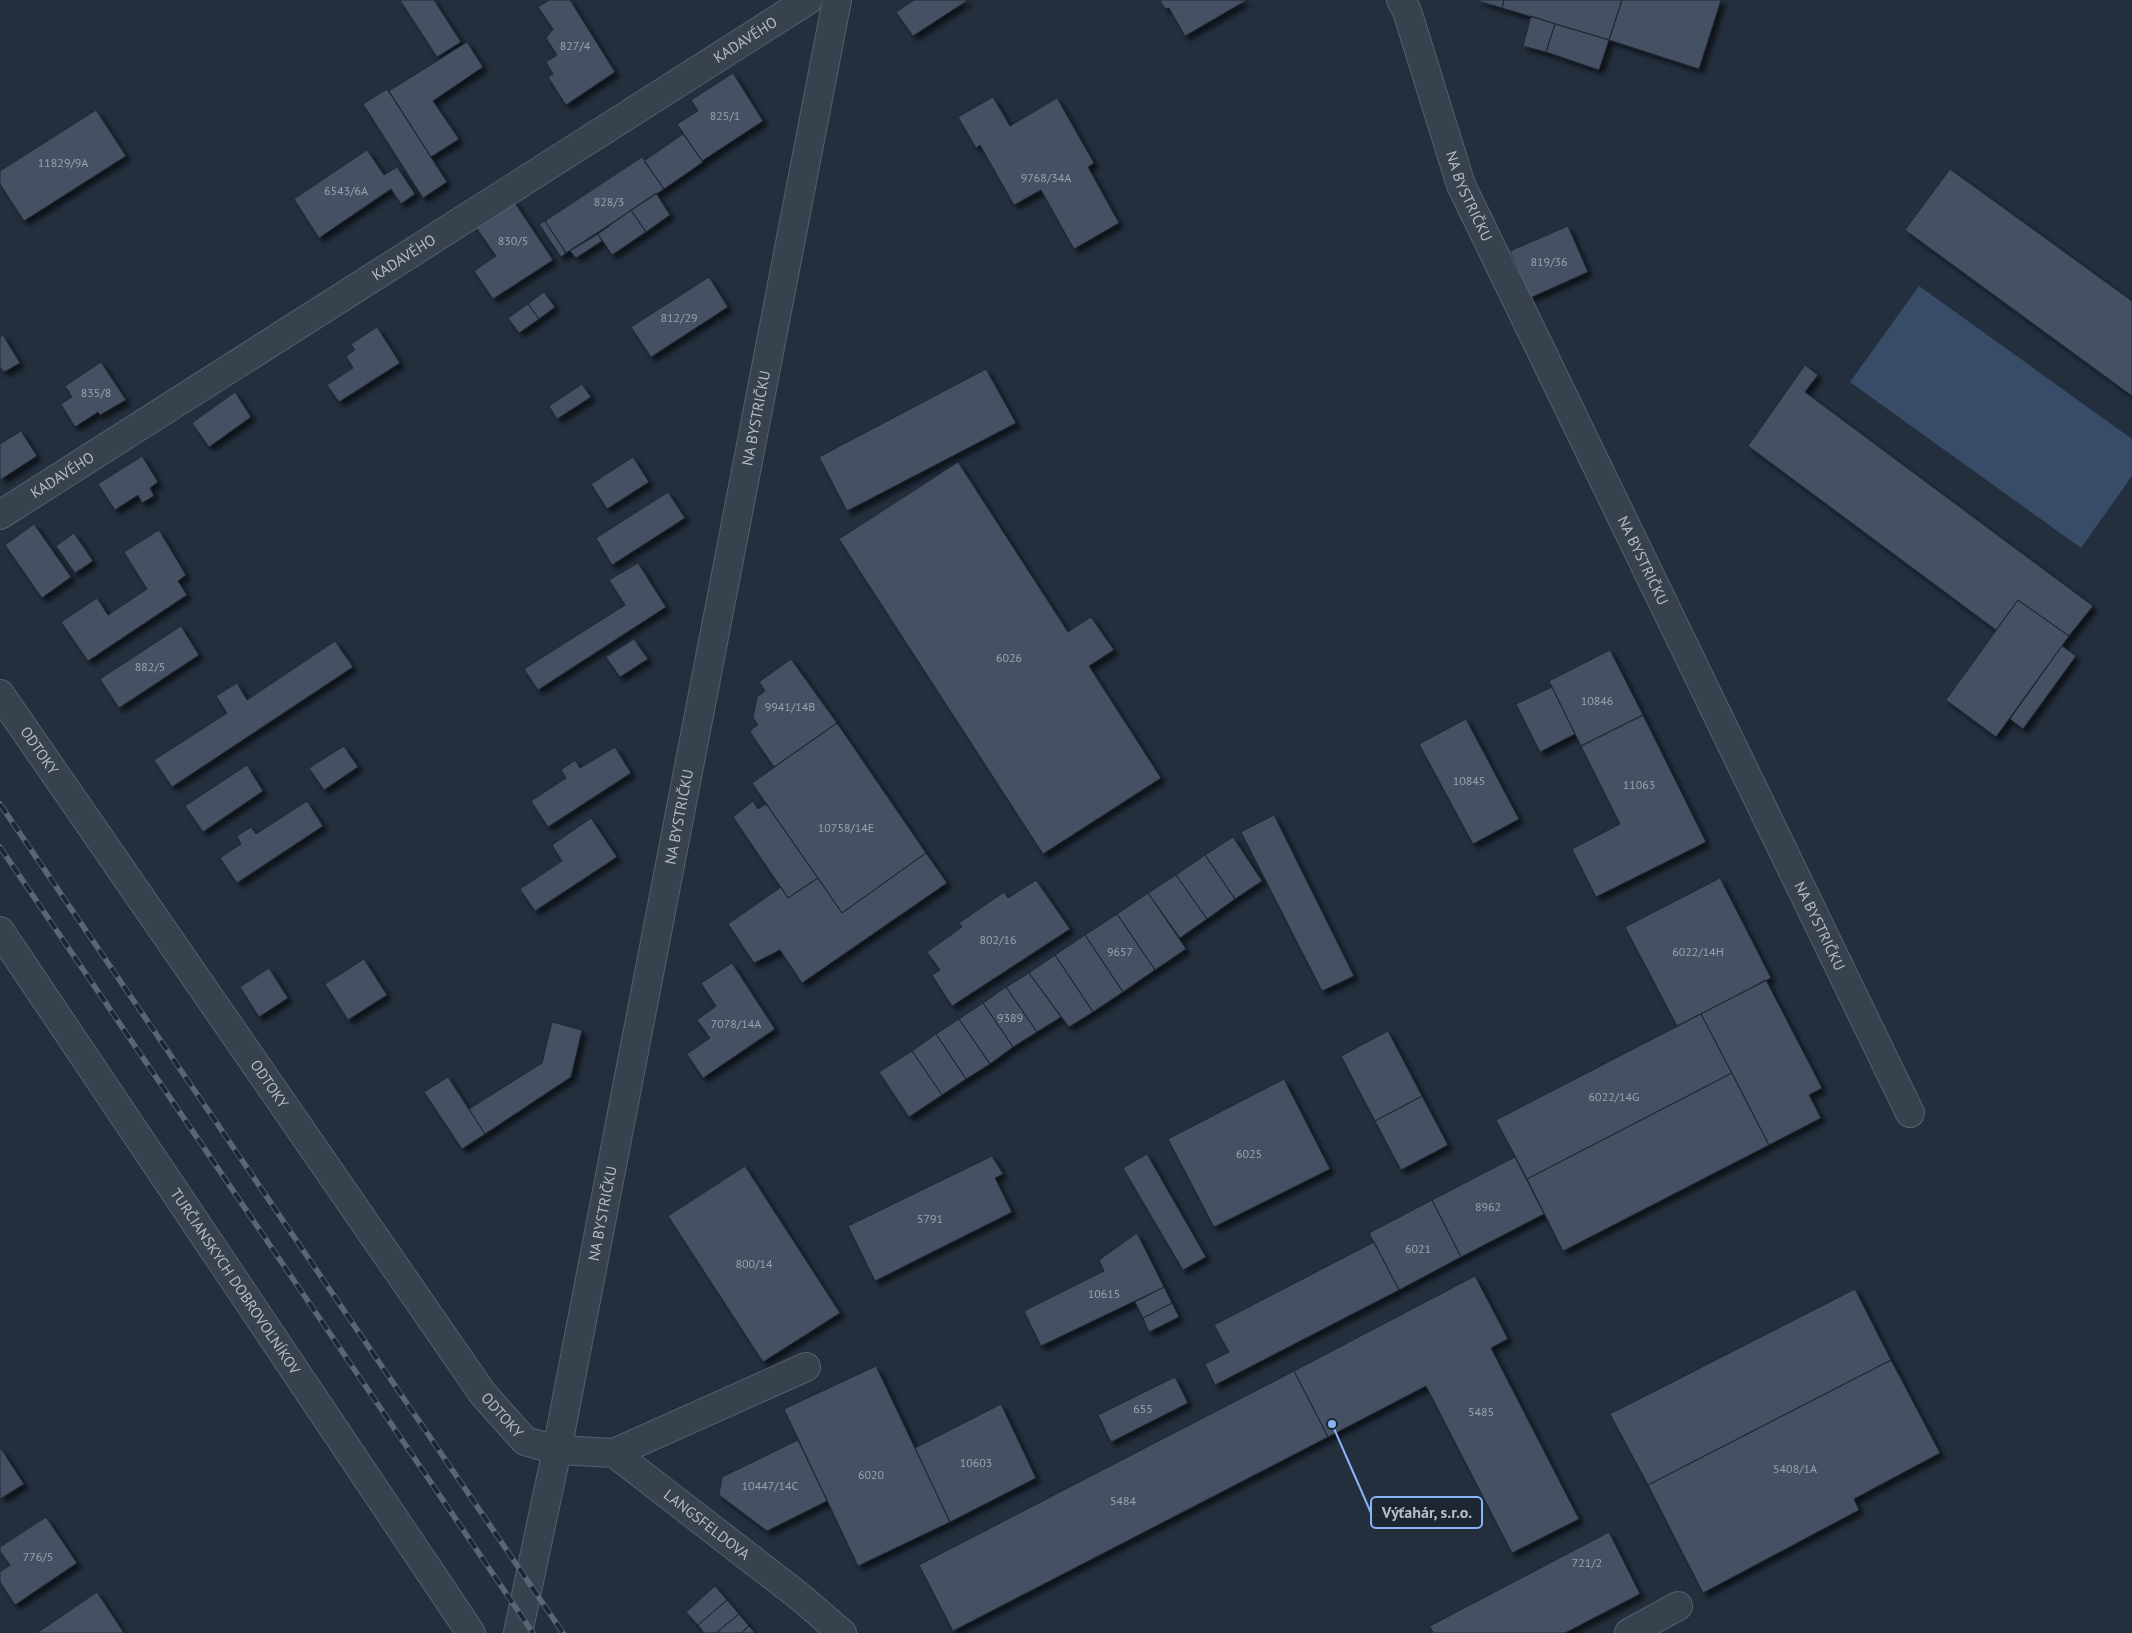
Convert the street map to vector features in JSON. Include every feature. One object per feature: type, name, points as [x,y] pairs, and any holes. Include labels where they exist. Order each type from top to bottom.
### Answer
[{"type":"street","name":"KADAVÉHO","points":[[0,514],[808,0]]},
{"type":"street","name":"NA BYSTRIČKU","points":[[518,1633],[558,1450],[838,0]]},
{"type":"street","name":"NA BYSTRIČKU","points":[[1402,0],[1461,185],[1910,1113]]},
{"type":"street","name":"ODTOKY","points":[[0,694],[483,1394],[525,1441],[558,1450]]},
{"type":"street","name":"TURČIANSKYCH DOBROVOĽNÍKOV","points":[[0,931],[470,1633]]},
{"type":"street","points":[[558,1450],[614,1453],[806,1367]]},
{"type":"street","name":"LANGSFELDOVA","points":[[614,1453],[799,1596],[842,1633]]},
{"type":"street","points":[[1629,1633],[1678,1606]]},
{"type":"water","points":[[1919,286],[2132,439],[2132,476],[2081,548],[1850,382]]},
{"type":"building","points":[[400,0],[434,0],[461,42],[437,57]]},
{"type":"building","points":[[549,0],[570,0],[615,72],[566,105],[548,77],[553,74],[546,62],[557,55],[546,38],[553,29],[538,7]]},
{"type":"building","points":[[914,0],[968,0],[913,36],[896,12]]},
{"type":"building","points":[[1160,0],[1247,0],[1185,36],[1169,8],[1165,9]]},
{"type":"building","points":[[1475,0],[1504,0],[1502,8]]},
{"type":"building","points":[[1504,0],[1622,0],[1609,40],[1502,8]]},
{"type":"building","points":[[1622,0],[1721,0],[1699,69],[1609,40]]},
{"type":"building","points":[[1531,16],[1555,24],[1546,52],[1523,46]]},
{"type":"building","points":[[1555,24],[1609,40],[1599,70],[1546,52]]},
{"type":"building","points":[[467,42],[483,67],[433,101],[459,139],[431,157],[389,91]]},
{"type":"building","points":[[733,73],[763,121],[702,161],[677,124],[698,111],[691,100]]},
{"type":"building","points":[[387,89],[447,182],[423,198],[363,104]]},
{"type":"building","points":[[993,97],[1010,126],[1057,98],[1094,163],[1088,167],[1119,223],[1074,249],[1041,190],[1014,205],[980,145],[976,148],[958,117]]},
{"type":"building","points":[[96,110],[126,156],[24,221],[0,184],[0,171]]},
{"type":"building","points":[[683,134],[703,162],[664,189],[644,161]]},
{"type":"building","points":[[367,150],[384,175],[397,167],[415,194],[401,204],[391,189],[319,238],[294,199]]},
{"type":"building","points":[[642,157],[664,189],[566,253],[545,221]]},
{"type":"building","points":[[1950,169],[2132,301],[2132,396],[1905,230]]},
{"type":"building","points":[[656,193],[670,215],[646,232],[631,210]]},
{"type":"building","points":[[513,200],[553,260],[493,299],[474,271],[496,256],[475,226]]},
{"type":"building","points":[[631,210],[646,232],[612,255],[598,234]]},
{"type":"building","points":[[545,221],[566,253],[561,257],[539,224]]},
{"type":"building","points":[[1568,226],[1588,272],[1530,298],[1510,251]]},
{"type":"building","points":[[598,234],[602,241],[576,258],[570,251]]},
{"type":"building","points":[[709,277],[728,307],[651,357],[631,327]]},
{"type":"building","points":[[544,292],[555,307],[539,319],[528,304]]},
{"type":"building","points":[[528,304],[539,319],[519,333],[508,318]]},
{"type":"building","points":[[377,327],[400,363],[339,402],[327,385],[353,368],[346,356],[355,350],[351,344]]},
{"type":"building","points":[[3,335],[20,363],[4,372],[0,367],[0,337]]},
{"type":"building","points":[[101,362],[126,400],[100,415],[98,412],[75,427],[61,404],[72,397],[65,386]]},
{"type":"building","points":[[1805,365],[1818,375],[1805,392],[2093,606],[2069,636],[2018,600],[1996,630],[1748,446]]},
{"type":"building","points":[[986,369],[1016,423],[847,511],[819,457]]},
{"type":"building","points":[[582,384],[591,397],[557,419],[549,406]]},
{"type":"building","points":[[235,392],[251,417],[209,447],[192,423]]},
{"type":"building","points":[[21,431],[37,456],[0,480],[0,444]]},
{"type":"building","points":[[142,456],[158,482],[150,488],[154,496],[142,503],[138,495],[115,510],[98,484]]},
{"type":"building","points":[[633,457],[649,482],[607,509],[591,484]]},
{"type":"building","points":[[958,462],[1068,632],[1091,617],[1114,650],[1089,666],[1161,778],[1043,854],[839,539]]},
{"type":"building","points":[[668,492],[685,518],[612,565],[596,538]]},
{"type":"building","points":[[34,524],[71,577],[42,598],[5,545]]},
{"type":"building","points":[[159,530],[186,575],[178,581],[187,595],[88,661],[61,622],[97,598],[108,615],[147,589],[124,552]]},
{"type":"building","points":[[74,533],[93,561],[75,573],[56,546]]},
{"type":"building","points":[[638,563],[666,607],[538,690],[524,669],[625,605],[609,580]]},
{"type":"building","points":[[2018,600],[2069,636],[1996,737],[1946,700]]},
{"type":"building","points":[[181,626],[199,655],[119,708],[100,679]]},
{"type":"building","points":[[634,639],[648,659],[620,677],[606,657]]},
{"type":"building","points":[[335,641],[353,667],[172,787],[154,760],[227,713],[216,696],[237,683],[247,700]]},
{"type":"building","points":[[2062,646],[2076,656],[2023,729],[2010,719]]},
{"type":"building","points":[[1610,650],[1643,715],[1581,746],[1549,681]]},
{"type":"building","points":[[791,659],[837,723],[774,767],[750,732],[758,725],[753,718],[757,697],[765,691],[759,682]]},
{"type":"building","points":[[1552,687],[1575,734],[1540,752],[1516,704]]},
{"type":"building","points":[[1643,715],[1706,842],[1596,897],[1572,849],[1620,824],[1581,746]]},
{"type":"building","points":[[1466,719],[1519,819],[1473,844],[1419,744]]},
{"type":"building","points":[[837,723],[926,853],[842,913],[752,783]]},
{"type":"building","points":[[344,746],[358,767],[324,790],[309,768]]},
{"type":"building","points":[[615,747],[631,773],[548,827],[531,801],[566,778],[561,770],[575,760],[580,768]]},
{"type":"building","points":[[247,765],[263,791],[203,832],[185,806]]},
{"type":"building","points":[[307,801],[323,826],[237,883],[220,858],[241,844],[237,836],[251,827],[256,834]]},
{"type":"building","points":[[753,801],[758,809],[766,804],[818,878],[788,898],[733,817]]},
{"type":"building","points":[[1274,815],[1354,976],[1322,991],[1241,832]]},
{"type":"building","points":[[591,818],[617,857],[535,911],[520,889],[562,861],[552,845]]},
{"type":"building","points":[[1233,837],[1262,881],[1235,899],[1205,855]]},
{"type":"building","points":[[926,853],[947,883],[802,983],[780,950],[754,963],[728,924],[781,887],[788,898],[818,878],[842,913]]},
{"type":"building","points":[[1205,855],[1235,899],[1207,919],[1176,875]]},
{"type":"building","points":[[1176,875],[1207,919],[1180,938],[1148,893]]},
{"type":"building","points":[[1720,878],[1771,978],[1677,1026],[1625,927]]},
{"type":"building","points":[[1036,880],[1070,929],[952,1006],[932,975],[940,970],[927,952],[962,927],[959,923],[1004,892],[1008,898]]},
{"type":"building","points":[[1148,893],[1186,949],[1155,970],[1117,914]]},
{"type":"building","points":[[1117,914],[1155,970],[1123,992],[1085,935]]},
{"type":"building","points":[[1085,935],[1123,992],[1093,1012],[1055,955]]},
{"type":"building","points":[[1055,955],[1093,1012],[1069,1027],[1029,973]]},
{"type":"building","points":[[364,959],[387,995],[348,1020],[325,984]]},
{"type":"building","points":[[732,963],[775,1029],[703,1078],[687,1054],[710,1038],[697,1020],[716,1006],[701,983]]},
{"type":"building","points":[[269,968],[288,998],[259,1017],[240,987]]},
{"type":"building","points":[[1029,973],[1061,1017],[1037,1032],[1006,987]]},
{"type":"building","points":[[1766,980],[1822,1088],[1809,1095],[1821,1118],[1769,1145],[1701,1014]]},
{"type":"building","points":[[1006,987],[1037,1032],[1013,1047],[983,1003]]},
{"type":"building","points":[[983,1003],[1013,1047],[990,1064],[959,1019]]},
{"type":"building","points":[[1701,1014],[1732,1073],[1527,1179],[1496,1120]]},
{"type":"building","points":[[959,1019],[990,1064],[966,1079],[936,1034]]},
{"type":"building","points":[[552,1022],[582,1030],[571,1077],[485,1134],[469,1109],[542,1063]]},
{"type":"building","points":[[1388,1031],[1422,1096],[1375,1121],[1341,1056]]},
{"type":"building","points":[[936,1034],[966,1079],[942,1095],[912,1051]]},
{"type":"building","points":[[912,1051],[942,1095],[909,1117],[879,1072]]},
{"type":"building","points":[[1732,1073],[1769,1145],[1563,1251],[1527,1179]]},
{"type":"building","points":[[448,1077],[485,1134],[462,1149],[424,1092]]},
{"type":"building","points":[[1284,1079],[1330,1169],[1214,1227],[1168,1139]]},
{"type":"building","points":[[1422,1096],[1448,1145],[1401,1170],[1375,1121]]},
{"type":"building","points":[[1147,1154],[1206,1257],[1183,1270],[1123,1168]]},
{"type":"building","points":[[992,1156],[1003,1174],[995,1178],[1012,1212],[875,1281],[848,1226]]},
{"type":"building","points":[[1515,1157],[1544,1214],[1461,1257],[1432,1200]]},
{"type":"building","points":[[745,1166],[840,1313],[763,1362],[668,1216]]},
{"type":"building","points":[[1432,1200],[1461,1257],[1399,1290],[1369,1233]]},
{"type":"building","points":[[1137,1233],[1164,1287],[1041,1346],[1024,1311],[1104,1271],[1099,1260]]},
{"type":"building","points":[[1374,1242],[1399,1290],[1215,1385],[1205,1364],[1229,1352],[1214,1325]]},
{"type":"building","points":[[1475,1276],[1508,1339],[1491,1348],[1579,1519],[1512,1553],[1426,1386],[1328,1437],[1294,1371]]},
{"type":"building","points":[[1164,1287],[1172,1303],[1143,1318],[1135,1302]]},
{"type":"building","points":[[1855,1289],[1891,1360],[1648,1485],[1610,1414]]},
{"type":"building","points":[[1172,1303],[1179,1317],[1149,1332],[1143,1318]]},
{"type":"building","points":[[1891,1360],[1940,1453],[1854,1499],[1859,1510],[1703,1593],[1648,1485]]},
{"type":"building","points":[[876,1366],[950,1522],[858,1566],[784,1409]]},
{"type":"building","points":[[1294,1371],[1328,1437],[953,1631],[919,1565]]},
{"type":"building","points":[[1175,1377],[1188,1403],[1111,1442],[1098,1415]]},
{"type":"building","points":[[1001,1404],[1036,1478],[950,1522],[915,1448]]},
{"type":"building","points":[[798,1440],[827,1501],[767,1531],[719,1495],[722,1477]]},
{"type":"building","points":[[0,1447],[24,1484],[0,1499]]},
{"type":"building","points":[[46,1517],[77,1563],[15,1605],[0,1582],[0,1572],[10,1565],[0,1551],[0,1547]]},
{"type":"building","points":[[1609,1532],[1640,1594],[1565,1633],[1433,1633],[1430,1626]]},
{"type":"building","points":[[715,1586],[727,1600],[698,1625],[686,1612]]},
{"type":"building","points":[[97,1592],[124,1633],[37,1633]]},
{"type":"building","points":[[727,1600],[739,1614],[716,1633],[704,1633],[698,1625]]},
{"type":"building","points":[[739,1614],[749,1626],[741,1633],[716,1633]]},
{"type":"building","points":[[749,1626],[755,1633],[741,1633]]},
{"type":"railway","points":[[0,804],[563,1633]]},
{"type":"railway","points":[[0,847],[533,1633]]},
{"type":"place","name":"Výťahár, s.r.o.","points":[[1332,1424]]}]
